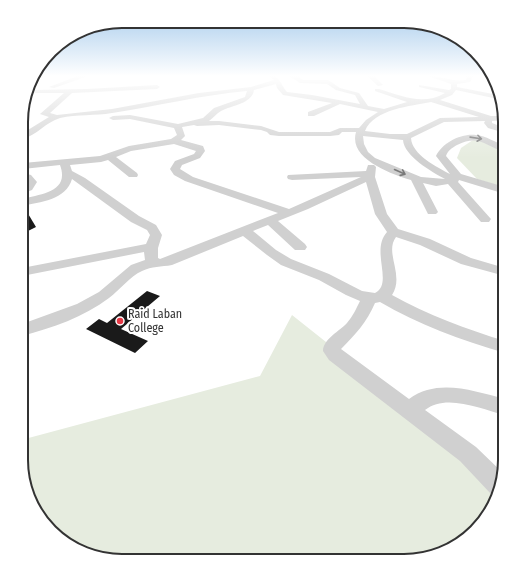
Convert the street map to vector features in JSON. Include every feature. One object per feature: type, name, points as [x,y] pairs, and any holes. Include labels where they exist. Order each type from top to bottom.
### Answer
[{"type":"street","points":[[57,103],[44,114],[57,116],[110,111],[151,103]]},
{"type":"street","points":[[196,124],[206,120],[217,110],[234,103]]},
{"type":"street","points":[[311,114],[337,103]]},
{"type":"street","points":[[346,103],[385,111]]},
{"type":"street","points":[[365,107],[367,103]]},
{"type":"street","points":[[411,103],[385,111],[372,119],[362,130],[358,138],[365,154],[371,159],[415,178],[435,182],[454,179]]},
{"type":"street","points":[[432,103],[485,116],[490,122],[498,127]]},
{"type":"street","points":[[28,133],[57,116]]},
{"type":"street","points":[[95,120],[130,117],[179,126],[219,123],[267,129],[273,133],[279,134],[334,134],[340,130],[385,128]]},
{"type":"street","points":[[295,126],[406,133],[423,131],[436,122],[443,120],[490,122]]},
{"type":"street","points":[[451,124],[490,122],[498,120]]},
{"type":"street","points":[[174,141],[181,136],[179,126]]},
{"type":"street","points":[[406,133],[406,143],[408,147],[435,169],[454,179],[498,189]]},
{"type":"street","points":[[485,219],[454,179],[441,156],[445,148],[464,138],[470,137],[485,139],[498,146]]},
{"type":"street","points":[[28,166],[66,168],[109,156],[134,147],[174,141],[196,146],[200,148],[201,151],[197,156],[178,163],[175,169],[178,173],[189,179],[290,212]]},
{"type":"street","points":[[109,156],[133,175]]},
{"type":"street","points":[[371,159],[369,160],[371,175],[381,214],[394,232],[430,244],[466,261],[498,270]]},
{"type":"street","points":[[28,201],[53,193],[60,189],[64,185],[66,168]]},
{"type":"street","points":[[66,168],[135,219],[152,228],[156,235],[151,247],[150,257],[154,262]]},
{"type":"street","points":[[28,328],[51,321],[83,308],[104,295],[136,268],[154,262],[167,262],[340,191],[371,175]]},
{"type":"street","points":[[292,177],[371,175]]},
{"type":"street","points":[[28,178],[32,182],[28,188]]},
{"type":"street","points":[[415,178],[432,212]]},
{"type":"street","points":[[269,220],[300,247]]},
{"type":"street","points":[[245,231],[266,249],[283,260],[323,276],[360,296],[375,297],[386,294],[389,288],[390,279],[386,243],[388,236],[394,232]]},
{"type":"street","points":[[28,271],[151,247]]},
{"type":"street","points":[[375,297],[465,336],[498,345]]},
{"type":"street","points":[[375,297],[352,328],[332,348],[335,356],[468,454],[495,482]]},
{"type":"street","points":[[409,410],[425,399],[438,395],[458,396],[498,405]]},
{"type":"shaded area","points":[[476,138],[498,144],[498,186],[477,179],[457,158],[461,148]]},
{"type":"shaded area","points":[[292,315],[457,446],[496,481],[491,496],[479,517],[466,531],[446,544],[434,549],[410,554],[116,554],[86,547],[65,535],[51,522],[38,502],[33,490],[28,466],[28,438],[260,376]]},
{"type":"building","points":[[28,214],[36,227],[28,231]]},
{"type":"building","name":"Raid Laban College","points":[[147,291],[160,296],[121,329],[148,341],[135,353],[86,329],[99,319],[107,323]]},
{"type":"place","name":"Raid Laban College","points":[[120,321]]}]
